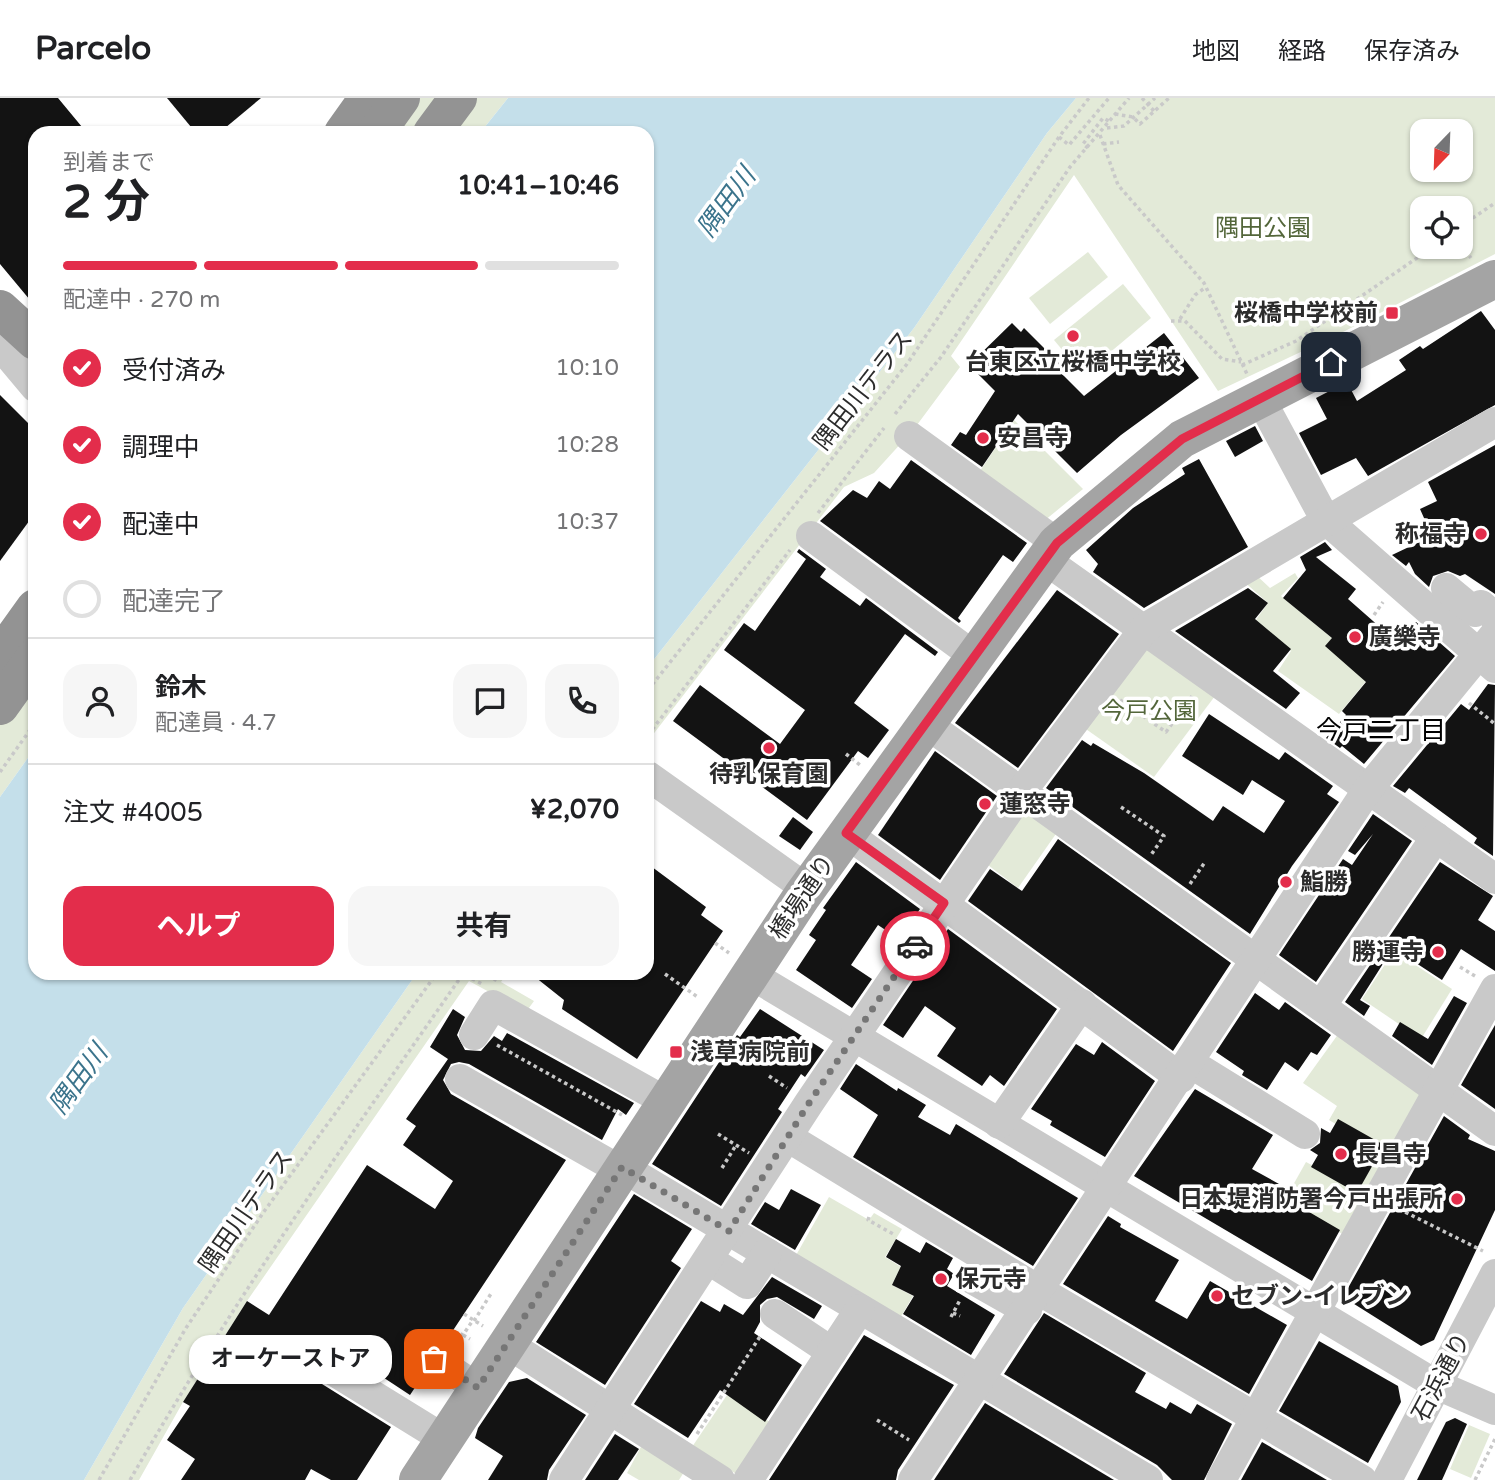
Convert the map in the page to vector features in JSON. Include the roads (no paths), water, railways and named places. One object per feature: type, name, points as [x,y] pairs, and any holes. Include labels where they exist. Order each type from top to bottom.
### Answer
[{"type":"highway","points":[[347,126],[368,98]]},
{"type":"highway","points":[[381,126],[401,98]]},
{"type":"highway","points":[[416,126],[436,98]]},
{"type":"highway","points":[[437,126],[458,98]]},
{"type":"highway","points":[[0,309],[28,335]]},
{"type":"highway","points":[[0,657],[28,618]]},
{"type":"highway","points":[[0,706],[28,667]]},
{"type":"main road","name":"橋場通り","points":[[433,1464],[478,1388],[489,1338],[621,1168],[666,1101],[743,966],[807,889],[1051,551],[1182,439],[1255,390],[1494,281]]},
{"type":"street","points":[[0,345],[28,379]]},
{"type":"street","points":[[913,1480],[1368,789],[1450,688],[1489,653],[1325,519],[1255,390]]},
{"type":"street","points":[[564,1480],[729,1231],[853,1037],[944,903],[1022,791],[1144,628],[1325,519],[1495,422]]},
{"type":"street","points":[[909,436],[1144,628],[1495,879]]},
{"type":"street","points":[[811,536],[847,571],[974,656]]},
{"type":"street","points":[[1446,588],[1475,612],[1481,605],[1495,617]]},
{"type":"street","points":[[925,723],[1495,1131]]},
{"type":"street","points":[[654,780],[807,889]]},
{"type":"street","points":[[846,833],[1082,1004],[1185,1070],[1305,1134]]},
{"type":"street","points":[[1321,1006],[1436,837]]},
{"type":"street","points":[[743,966],[853,1037],[1437,1385],[1495,1410]]},
{"type":"street","points":[[1221,1480],[1495,989]]},
{"type":"street","points":[[999,1124],[1082,1004]]},
{"type":"street","points":[[485,1040],[493,1005],[666,1101]]},
{"type":"street","points":[[460,1079],[767,1253],[1148,1480]]},
{"type":"street","points":[[777,1153],[794,1141],[1033,1301],[1257,1419],[1362,1480]]},
{"type":"street","points":[[709,1261],[747,1284],[767,1253]]},
{"type":"street","name":"石浜通り","points":[[1387,1480],[1437,1385],[1489,1263]]},
{"type":"street","points":[[972,1279],[1033,1301]]},
{"type":"street","points":[[748,1480],[860,1308]]},
{"type":"street","points":[[775,1314],[832,1352]]},
{"type":"street","points":[[489,1338],[611,1408],[720,1480]]},
{"type":"street","points":[[442,1347],[478,1388]]},
{"type":"street","points":[[332,1370],[433,1464]]},
{"type":"water","name":"隅田川","points":[[508,98],[1076,98],[1047,133],[914,328],[654,659],[654,126],[486,126]]},
{"type":"water","name":"隅田川","points":[[28,758],[28,980],[412,980],[183,1308],[84,1480],[0,1480],[0,797]]},
{"type":"place","name":"桜橋中学校前","points":[[1392,313]]},
{"type":"place","name":"台東区立桜橋中学校","points":[[1073,336]]},
{"type":"place","name":"安昌寺","points":[[983,438]]},
{"type":"place","name":"称福寺","points":[[1481,534]]},
{"type":"place","name":"廣樂寺","points":[[1355,637]]},
{"type":"place","name":"待乳保育園","points":[[769,748]]},
{"type":"place","name":"蓮窓寺","points":[[985,804]]},
{"type":"place","name":"鮨勝","points":[[1286,882]]},
{"type":"place","name":"勝運寺","points":[[1438,952]]},
{"type":"place","name":"浅草病院前","points":[[676,1052]]},
{"type":"place","name":"長昌寺","points":[[1341,1154]]},
{"type":"place","name":"日本堤消防署今戸出張所","points":[[1457,1199]]},
{"type":"place","name":"保元寺","points":[[941,1279]]},
{"type":"place","name":"セブン-イレブン","points":[[1217,1296]]},
{"type":"place","name":"オーケーストア","points":[[434,1359]]},
{"type":"district","name":"今戸二丁目","points":[[1381,730]]},
{"type":"park label","name":"隅田公園","points":[[1263,228]]},
{"type":"park label","name":"今戸公園","points":[[1149,711]]}]
